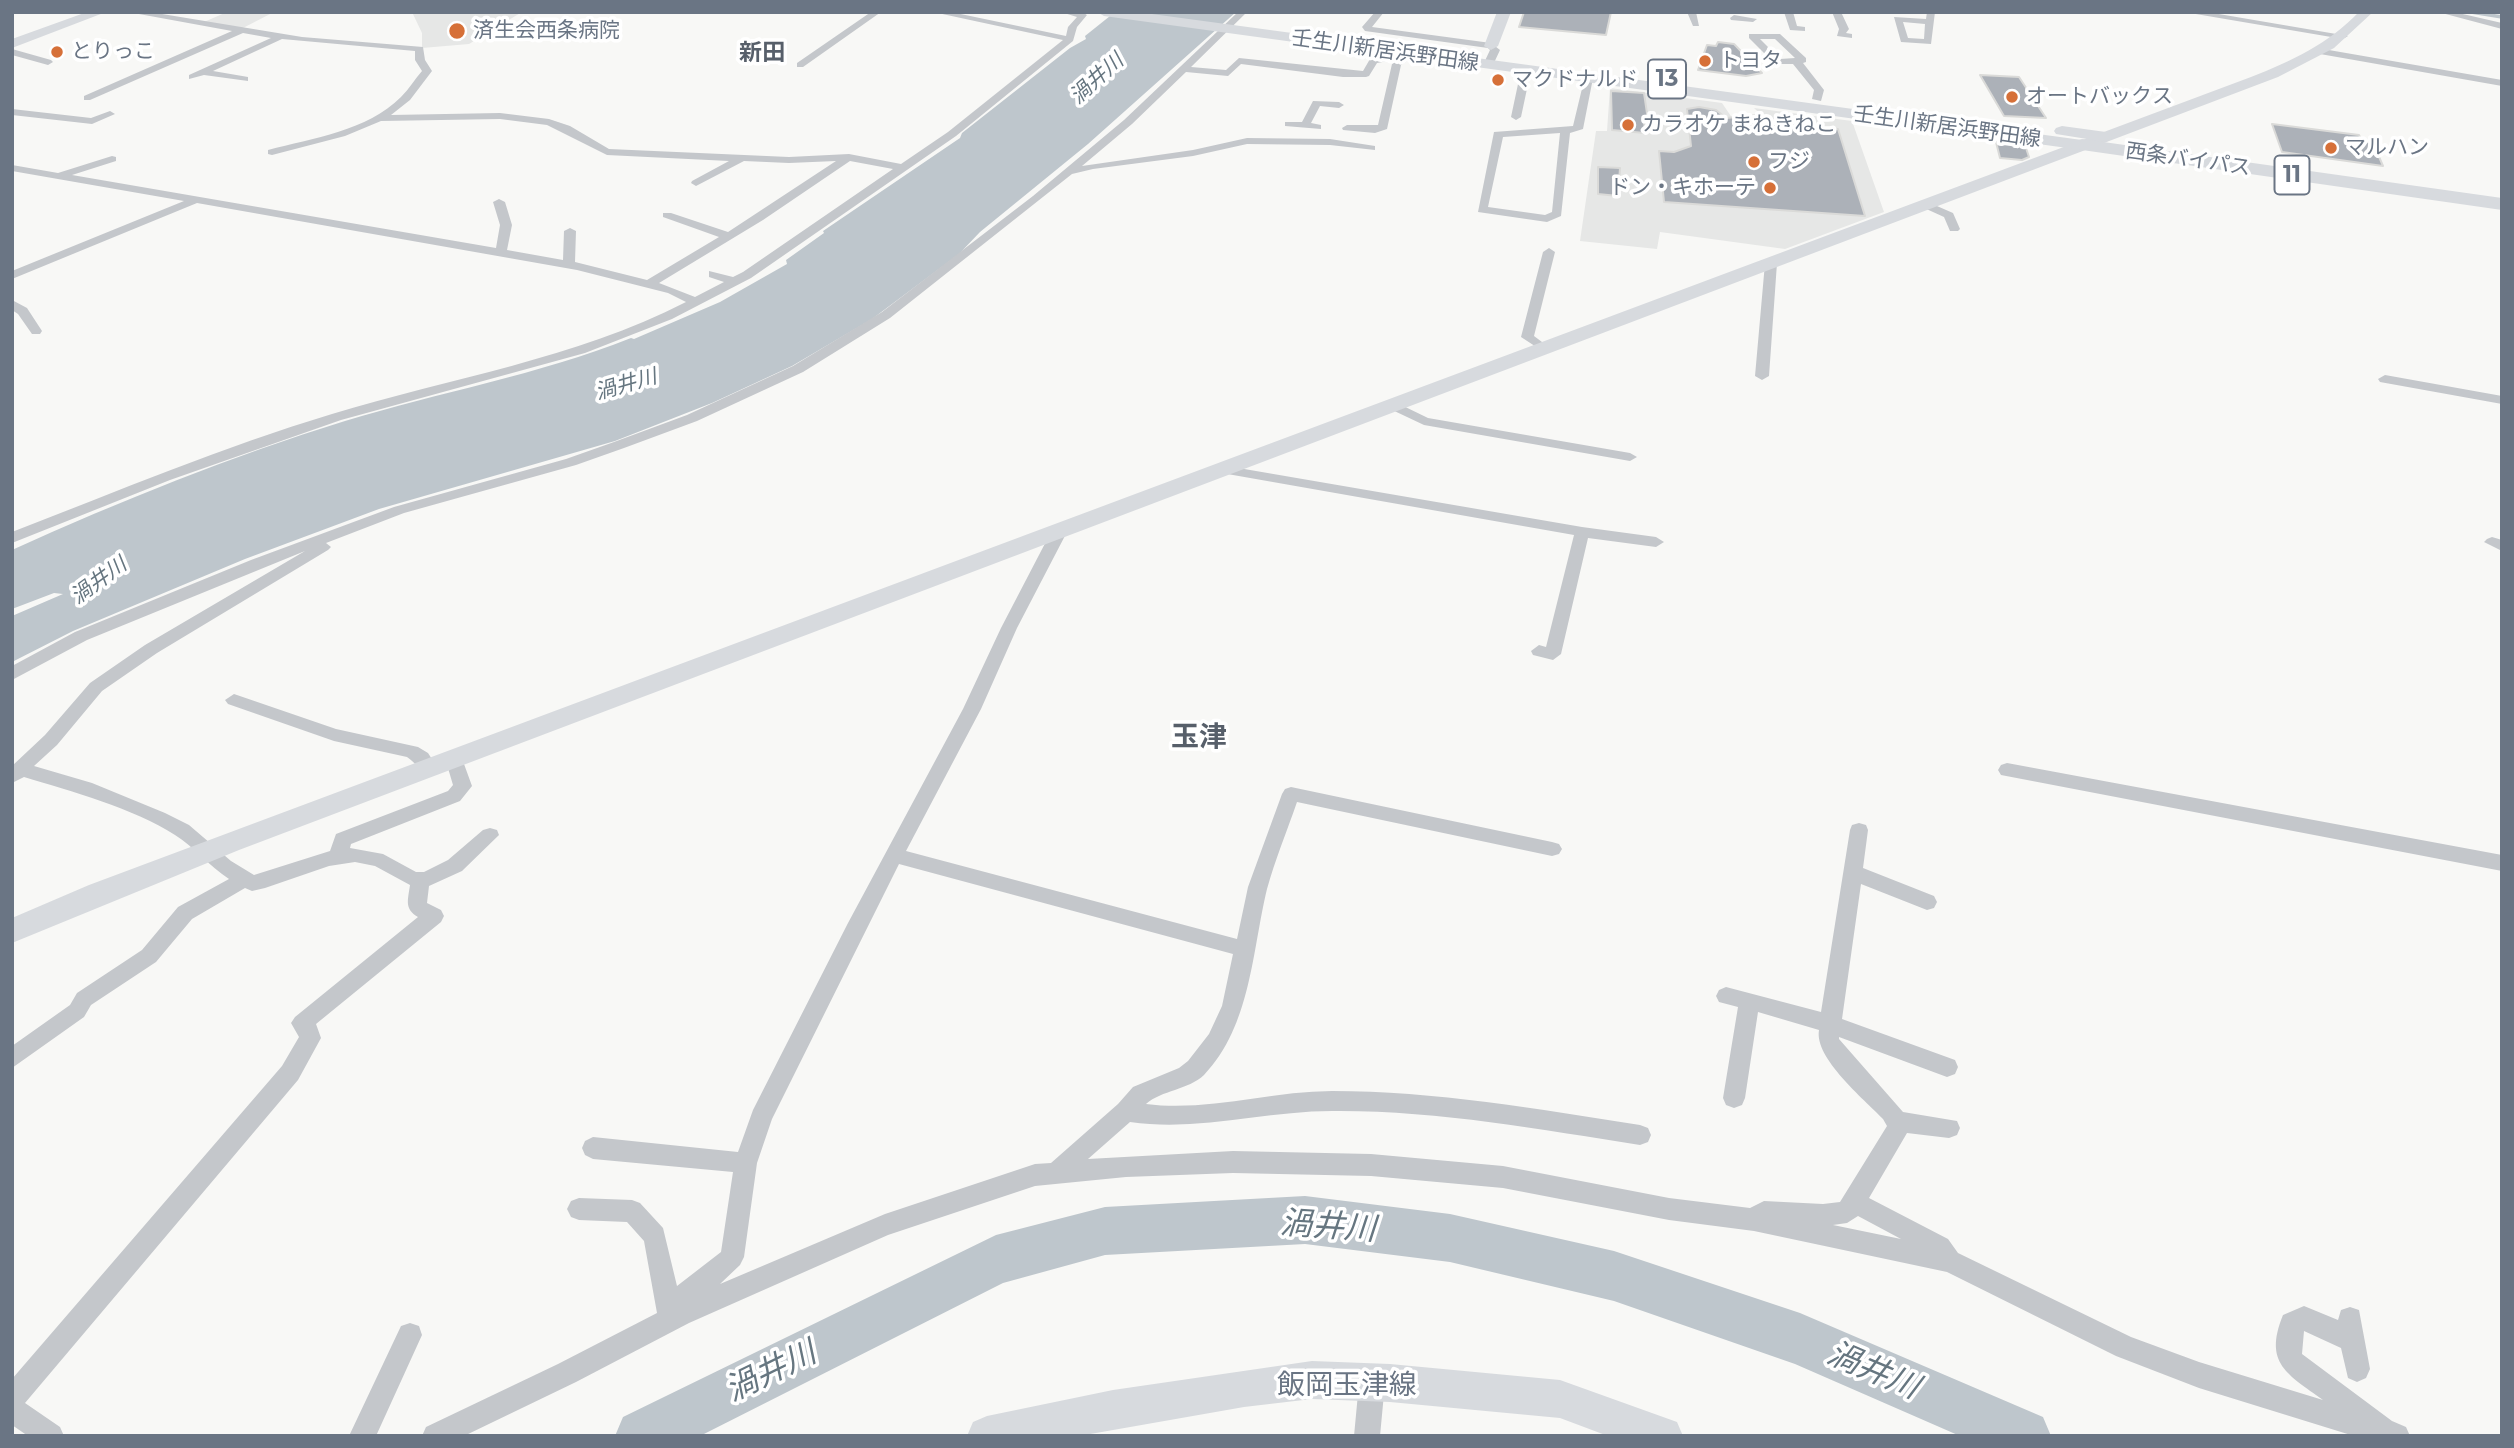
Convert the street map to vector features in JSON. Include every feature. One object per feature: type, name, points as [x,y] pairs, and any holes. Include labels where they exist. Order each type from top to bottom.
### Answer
[{"type":"highway","name":"西条バイパス","points":[[2106,137],[2502,191]]},
{"type":"highway","name":"西条バイパス","points":[[2082,145],[2502,204]]},
{"type":"main road","name":"壬生川新居浜野田線","points":[[1168,12],[2106,137]]},
{"type":"main road","name":"壬生川新居浜野田線","points":[[1105,13],[1231,22],[1412,55],[1491,56],[1526,70],[2082,145]]},
{"type":"street","points":[[12,44],[100,12]]},
{"type":"street","points":[[132,12],[280,37],[420,49],[420,60],[427,71],[404,100],[379,118],[346,131],[272,152]]},
{"type":"street","points":[[800,65],[877,12]]},
{"type":"street","points":[[937,12],[1070,39]]},
{"type":"street","points":[[12,538],[262,442],[336,418],[567,354],[618,337],[696,302],[734,282],[902,168],[995,100],[1070,39],[1073,27],[1083,15],[1065,12]]},
{"type":"street","points":[[1380,12],[1368,29],[1491,56],[1504,12]]},
{"type":"street","points":[[1691,12],[1696,24]]},
{"type":"street","points":[[1788,12],[1793,28],[1802,29]]},
{"type":"street","points":[[1836,12],[1844,29],[1840,34],[1849,36]]},
{"type":"street","points":[[2188,12],[2343,36]]},
{"type":"street","points":[[12,931],[99,892],[206,851],[2281,71],[2323,52],[2367,12]]},
{"type":"street","points":[[2442,12],[2502,26]]},
{"type":"street","points":[[12,674],[103,627],[348,528],[399,510],[572,462],[692,418],[746,395],[837,348],[886,315],[1061,179],[1128,122],[1231,22]]},
{"type":"street","points":[[87,98],[240,30]]},
{"type":"street","points":[[1795,61],[1803,60],[1777,36],[1752,36],[1778,62],[1795,61],[1805,70],[1819,90],[1817,99]]},
{"type":"street","points":[[245,79],[197,75],[280,37]]},
{"type":"street","points":[[12,52],[48,62]]},
{"type":"street","points":[[1289,124],[1311,127],[1317,103],[1366,74],[1373,61],[1385,59],[1391,52]]},
{"type":"street","points":[[2323,52],[2502,83]]},
{"type":"street","points":[[1353,144],[1353,129],[1375,130],[1383,127],[1396,64],[1412,55]]},
{"type":"street","points":[[1184,69],[1228,73],[1239,61],[1336,92]]},
{"type":"street","points":[[1516,117],[1526,70]]},
{"type":"street","points":[[1565,131],[1557,214],[1547,219],[1482,211],[1498,134],[1578,129],[1588,78]]},
{"type":"street","points":[[12,112],[92,121],[110,114]]},
{"type":"street","points":[[12,126],[34,115]]},
{"type":"street","points":[[379,118],[500,116],[549,122],[566,128],[607,152],[742,158],[849,158],[902,168]]},
{"type":"street","points":[[1061,179],[1091,166],[1193,153],[1247,141],[1353,144],[1371,148]]},
{"type":"street","points":[[696,183],[742,158]]},
{"type":"street","points":[[649,284],[805,189],[849,158]]},
{"type":"street","points":[[58,176],[112,159]]},
{"type":"street","points":[[12,168],[569,265],[672,290],[696,302]]},
{"type":"street","points":[[12,275],[196,200]]},
{"type":"street","points":[[499,202],[506,225],[501,253]]},
{"type":"street","points":[[1926,205],[1949,215],[1954,229]]},
{"type":"street","points":[[667,215],[728,236]]},
{"type":"street","points":[[569,265],[570,231]]},
{"type":"street","points":[[1535,250],[1555,252],[1527,337],[1544,348]]},
{"type":"street","points":[[1762,376],[1771,263]]},
{"type":"street","points":[[713,274],[734,282]]},
{"type":"street","points":[[13,306],[36,331]]},
{"type":"street","points":[[2385,379],[2502,400]]},
{"type":"street","points":[[1392,405],[1424,421],[1630,457]]},
{"type":"street","points":[[1221,469],[1581,532],[1656,542]]},
{"type":"street","points":[[16,773],[51,740],[96,687],[151,649],[335,540],[348,528]]},
{"type":"street","points":[[670,1312],[732,1257],[746,1163],[761,1117],[786,1062],[972,709],[1009,628],[1060,530]]},
{"type":"street","points":[[1539,651],[1553,654],[1581,532]]},
{"type":"street","points":[[234,699],[334,735],[411,752],[422,758],[428,767]]},
{"type":"street","points":[[338,856],[343,839],[454,796],[463,786],[454,758]]},
{"type":"street","points":[[2007,770],[2502,863]]},
{"type":"street","points":[[16,773],[86,788],[158,818],[182,831],[252,883],[338,856],[371,856],[415,880],[428,880],[454,867],[490,835]]},
{"type":"street","points":[[1056,1172],[1141,1094],[1187,1075],[1206,1057],[1232,1006],[1258,887],[1291,794],[1552,849]]},
{"type":"street","points":[[1859,830],[1828,1039],[1831,1048],[1899,1122],[1949,1128]]},
{"type":"street","points":[[895,855],[1244,949]]},
{"type":"street","points":[[1852,872],[1927,902]]},
{"type":"street","points":[[12,1059],[77,1011],[83,999],[149,956],[185,913],[245,879]]},
{"type":"street","points":[[12,1399],[290,1073],[310,1038],[309,1030],[302,1023],[433,916],[417,907],[421,880]]},
{"type":"street","points":[[1726,996],[1830,1024],[1947,1067]]},
{"type":"street","points":[[1734,1098],[1749,1001]]},
{"type":"street","points":[[1125,1111],[1153,1117],[1214,1116],[1303,1102],[1336,1101],[1468,1109],[1640,1135]]},
{"type":"street","points":[[1754,1220],[1764,1212],[1847,1212],[1895,1138],[1899,1122]]},
{"type":"street","points":[[593,1148],[746,1163]]},
{"type":"street","points":[[435,1436],[567,1373],[670,1312],[885,1225],[1035,1175],[1233,1162],[1371,1165],[1503,1177],[1669,1209],[1754,1220],[1950,1261],[2125,1347],[2199,1375],[2392,1434]]},
{"type":"street","points":[[1854,1202],[1940,1247],[1950,1261]]},
{"type":"street","points":[[579,1209],[632,1211],[655,1236],[670,1312]]},
{"type":"street","points":[[2357,1368],[2351,1329],[2304,1318],[2292,1324],[2288,1350],[2292,1362],[2392,1434]]},
{"type":"street","points":[[362,1436],[410,1335]]},
{"type":"street","name":"飯岡玉津線","points":[[987,1436],[1082,1426],[1244,1388],[1312,1380],[1560,1399],[1663,1436]]},
{"type":"street","points":[[1367,1436],[1373,1383]]},
{"type":"street","points":[[12,1410],[51,1436]]},
{"type":"shaded area","points":[[227,12],[274,12],[241,29],[204,22]]},
{"type":"shaded area","name":"済生会西条病院","points":[[412,12],[522,12],[469,44],[422,48],[422,33]]},
{"type":"shaded area","points":[[1610,88],[1722,103],[1739,128],[1772,130],[1771,124],[1754,108],[1852,121],[1884,212],[1785,249],[1660,232],[1657,249],[1580,241],[1596,131],[1607,131]]},
{"type":"water","points":[[1115,12],[1236,12],[1088,144],[980,232],[959,254],[872,319],[792,366],[712,403],[615,441],[379,509],[245,559],[73,631],[12,662],[12,616],[63,594],[54,593],[12,609],[12,550],[135,497],[260,449],[345,421],[525,373],[634,339],[720,302],[787,264],[786,260],[824,233],[823,231],[960,138],[962,133],[1070,48],[1086,39],[1085,36]]},
{"type":"building","points":[[1524,12],[1611,12],[1606,35],[1519,27]]},
{"type":"building","name":"トヨタ","points":[[1718,42],[1734,44],[1762,73],[1746,76],[1698,70],[1707,45],[1716,46]]},
{"type":"building","name":"オートバックス","points":[[1980,75],[2019,77],[2046,118],[2004,116]]},
{"type":"building","points":[[1611,91],[1644,93],[1648,120],[1644,120],[1645,133],[1612,130]]},
{"type":"building","name":"フジ","points":[[1699,107],[1716,110],[1726,118],[1759,115],[1768,124],[1838,129],[1865,216],[1664,202],[1659,151],[1674,152],[1691,146],[1687,109]]},
{"type":"building","name":"マルハン","points":[[2272,124],[2359,135],[2362,141],[2373,143],[2383,166],[2282,152]]},
{"type":"building","points":[[1996,142],[2025,145],[2029,157],[2022,160],[2000,158]]},
{"type":"building","points":[[1598,167],[1620,168],[1618,196],[1598,194]]},
{"type":"waterway","points":[[2471,12],[2502,17]]},
{"type":"waterway","name":"渦井川","points":[[642,1436],[996,1260],[1105,1231],[1305,1220],[1450,1238],[1614,1276],[1800,1339],[2024,1436]]},
{"type":"place","name":"済生会西条病院","points":[[457,31]]},
{"type":"place","name":"とりっこ","points":[[57,52]]},
{"type":"place","name":"トヨタ","points":[[1705,61]]},
{"type":"place","name":"マクドナルド","points":[[1498,80]]},
{"type":"place","name":"オートバックス","points":[[2012,97]]},
{"type":"place","name":"カラオケ まねきねこ","points":[[1628,125]]},
{"type":"place","name":"マルハン","points":[[2331,148]]},
{"type":"place","name":"フジ","points":[[1754,162]]},
{"type":"place","name":"ドン・キホーテ","points":[[1770,188]]},
{"type":"district","name":"新田","points":[[762,53]]},
{"type":"district","name":"玉津","points":[[1199,738]]}]
